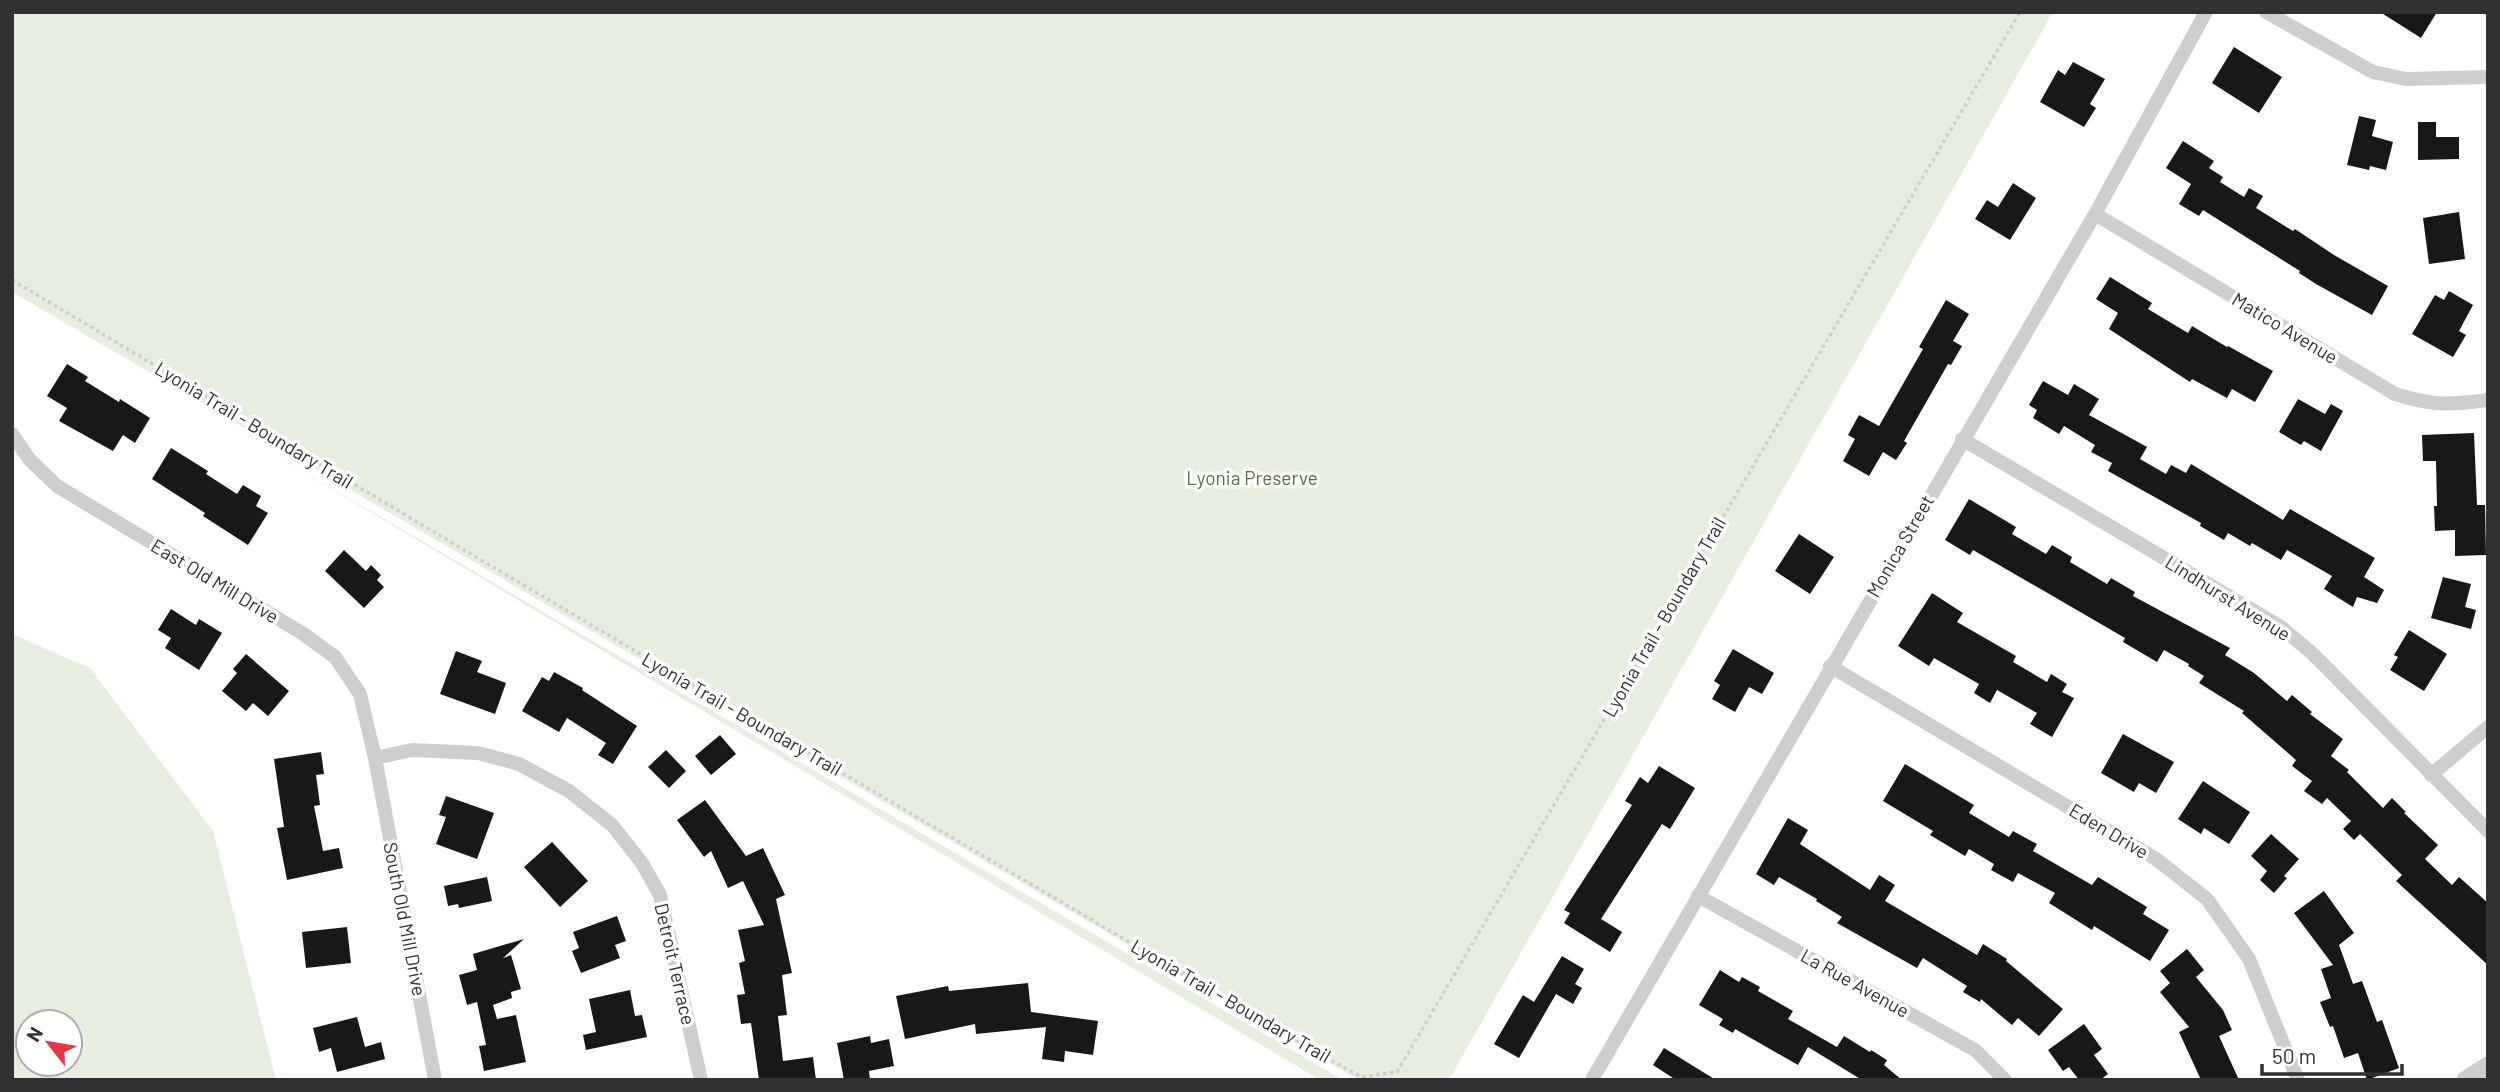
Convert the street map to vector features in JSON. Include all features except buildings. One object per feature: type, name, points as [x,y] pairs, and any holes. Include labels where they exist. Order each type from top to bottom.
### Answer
[{"type":"street","name":"Monica Street","points":[[1593,1078],[2095,214],[2206,12]]},
{"type":"street","points":[[2266,12],[2374,72],[2406,79],[2488,78]]},
{"type":"street","name":"Matico Avenue","points":[[2095,214],[2395,394],[2427,404],[2488,400]]},
{"type":"street","name":"East Old Mill Drive","points":[[12,434],[29,459],[57,486],[302,633],[335,657],[360,694],[375,758]]},
{"type":"street","name":"Lindhurst Avenue","points":[[1962,439],[2281,627],[2313,654],[2488,831]]},
{"type":"street","name":"Eden Drive","points":[[1830,666],[2156,859],[2207,899],[2249,959],[2298,1080]]},
{"type":"street","points":[[2431,775],[2488,727]]},
{"type":"street","name":"Detroit Terrace","points":[[375,758],[412,750],[478,753],[519,764],[569,792],[612,825],[642,863],[660,895],[701,1080]]},
{"type":"street","name":"South Old Mill Drive","points":[[375,758],[435,1080]]},
{"type":"street","name":"La Rue Avenue","points":[[1698,896],[1975,1050],[2005,1080]]},
{"type":"street","points":[[2466,1080],[2488,1066]]},
{"type":"path","name":"Lyonia Trail - Boundary Trail","points":[[12,280],[1321,1055],[1362,1077],[1385,1074],[1397,1072],[2020,12]]},
{"type":"green space","name":"Lyonia Preserve","points":[[12,12],[2053,12],[1449,1080],[1359,1080],[12,292]]},
{"type":"green space","points":[[265,449],[1343,1080],[1320,1080]]},
{"type":"green space","points":[[12,634],[90,668],[213,831],[276,1080],[12,1080]]}]
